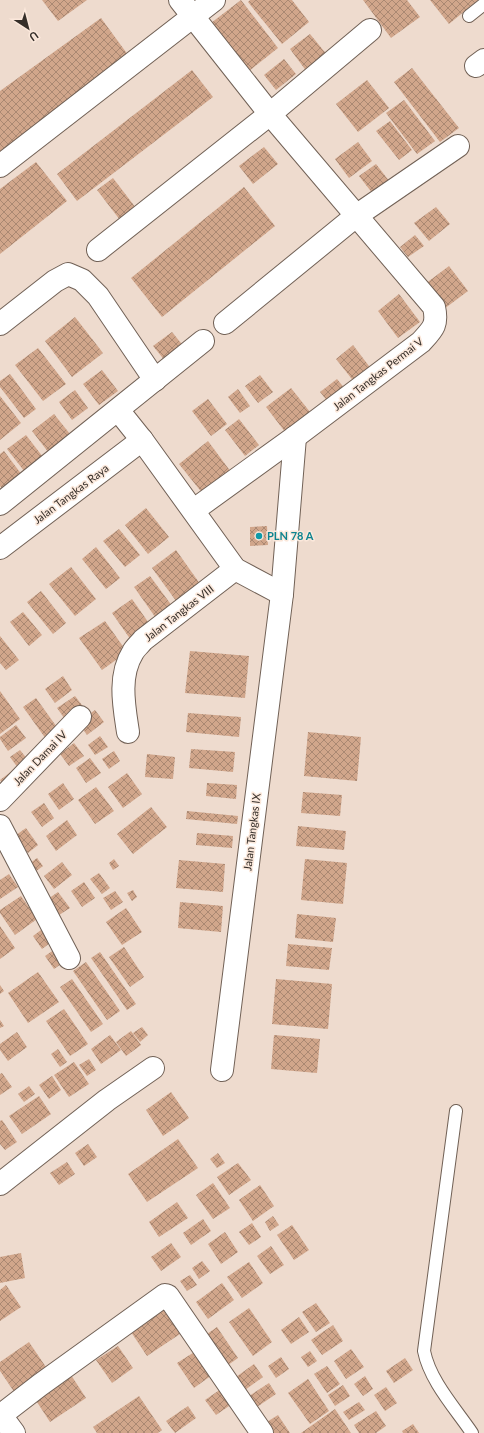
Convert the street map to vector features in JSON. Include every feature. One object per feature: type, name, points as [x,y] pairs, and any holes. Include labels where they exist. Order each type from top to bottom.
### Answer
[{"type":"street","points":[[0,166],[187,8],[214,0]]},
{"type":"street","name":"Jalan Tangkas Permai V","points":[[187,8],[270,114],[410,281],[434,307],[436,317],[433,328],[421,342],[295,437],[194,510]]},
{"type":"street","points":[[98,250],[270,114],[370,30]]},
{"type":"street","points":[[225,323],[356,216],[458,146]]},
{"type":"street","points":[[0,324],[55,281],[68,274],[82,280],[98,296],[155,380]]},
{"type":"street","points":[[0,504],[203,341]]},
{"type":"street","points":[[118,410],[194,510],[235,569],[282,594],[295,437]]},
{"type":"street","name":"Jalan Tangkas Raya","points":[[0,548],[142,440]]},
{"type":"street","name":"Jalan Tangkas VIII","points":[[128,732],[123,690],[126,668],[133,652],[143,640],[235,569]]},
{"type":"street","name":"Jalan Tangkas IX","points":[[222,1070],[282,594]]},
{"type":"street","name":"Jalan Damai IV","points":[[0,800],[80,717]]},
{"type":"street","points":[[0,826],[69,958]]},
{"type":"street","points":[[0,1184],[107,1100],[153,1068]]},
{"type":"street","points":[[14,1433],[0,1415],[165,1295],[168,1296],[262,1433]]},
{"type":"lane","points":[[469,16],[484,4]]},
{"type":"lane","points":[[456,1110],[424,1351],[432,1375],[472,1433]]},
{"type":"building","points":[[42,0],[87,0],[58,21]]},
{"type":"building","points":[[241,0],[278,48],[249,71],[211,23]]},
{"type":"building","points":[[250,0],[292,0],[309,22],[282,44],[248,2]]},
{"type":"building","points":[[363,0],[407,0],[420,17],[391,38]]},
{"type":"building","points":[[430,0],[478,0],[449,24]]},
{"type":"building","points":[[101,18],[131,59],[0,154],[0,91]]},
{"type":"building","points":[[310,34],[328,56],[307,72],[290,49]]},
{"type":"building","points":[[284,59],[296,74],[276,90],[264,75]]},
{"type":"building","points":[[412,68],[459,128],[440,142],[394,82]]},
{"type":"building","points":[[192,70],[213,97],[77,201],[57,174]]},
{"type":"building","points":[[367,80],[389,108],[358,132],[336,104]]},
{"type":"building","points":[[404,100],[435,141],[417,154],[386,113]]},
{"type":"building","points":[[390,121],[412,150],[399,160],[376,131]]},
{"type":"building","points":[[358,142],[372,161],[349,178],[335,159]]},
{"type":"building","points":[[264,147],[278,164],[253,184],[239,166]]},
{"type":"building","points":[[36,162],[67,201],[0,254],[0,189]]},
{"type":"building","points":[[376,164],[390,182],[373,194],[359,176]]},
{"type":"building","points":[[113,178],[136,208],[120,220],[97,190]]},
{"type":"building","points":[[244,187],[275,226],[162,317],[131,278]]},
{"type":"building","points":[[436,207],[450,224],[429,241],[414,223]]},
{"type":"building","points":[[415,235],[424,246],[408,257],[400,247]]},
{"type":"building","points":[[449,266],[468,291],[440,312],[421,287]]},
{"type":"building","points":[[399,294],[420,322],[398,338],[378,311]]},
{"type":"building","points":[[75,317],[103,353],[72,377],[45,341]]},
{"type":"building","points":[[172,332],[185,348],[166,362],[153,346]]},
{"type":"building","points":[[353,345],[372,370],[355,383],[336,359]]},
{"type":"building","points":[[38,348],[66,384],[43,401],[15,365]]},
{"type":"building","points":[[102,370],[118,391],[99,405],[83,384]]},
{"type":"building","points":[[10,374],[36,409],[24,418],[0,387],[0,381]]},
{"type":"building","points":[[260,375],[273,392],[258,403],[245,386]]},
{"type":"building","points":[[337,379],[350,395],[333,408],[320,392]]},
{"type":"building","points":[[291,388],[314,417],[289,437],[266,407]]},
{"type":"building","points":[[238,389],[250,406],[240,413],[228,397]]},
{"type":"building","points":[[75,390],[88,408],[72,420],[59,402]]},
{"type":"building","points":[[0,396],[21,423],[0,440]]},
{"type":"building","points":[[208,399],[227,424],[211,436],[192,411]]},
{"type":"building","points":[[54,414],[74,439],[52,457],[32,431]]},
{"type":"building","points":[[239,419],[259,445],[245,456],[225,430]]},
{"type":"building","points":[[26,435],[46,461],[28,476],[7,449]]},
{"type":"building","points":[[208,441],[231,472],[203,494],[179,464]]},
{"type":"building","points":[[4,451],[25,479],[6,494],[0,486],[0,454]]},
{"type":"building","points":[[146,508],[169,537],[148,554],[125,525]]},
{"type":"building","name":"PLN 78 A","points":[[267,526],[268,545],[250,546],[250,527]]},
{"type":"building","points":[[119,529],[140,555],[125,567],[103,541]]},
{"type":"building","points":[[96,547],[120,578],[106,589],[82,559]]},
{"type":"building","points":[[176,550],[203,588],[179,605],[152,568]]},
{"type":"building","points":[[71,567],[96,599],[75,616],[49,584]]},
{"type":"building","points":[[150,576],[175,610],[158,621],[134,587]]},
{"type":"building","points":[[41,591],[66,623],[53,634],[27,602]]},
{"type":"building","points":[[132,599],[153,629],[133,643],[112,613]]},
{"type":"building","points":[[23,612],[42,635],[29,646],[10,622]]},
{"type":"building","points":[[105,621],[127,652],[102,670],[79,638]]},
{"type":"building","points":[[0,636],[19,660],[6,670],[0,663]]},
{"type":"building","points":[[190,651],[249,656],[245,698],[185,693]]},
{"type":"building","points":[[63,676],[72,690],[55,703],[45,689]]},
{"type":"building","points":[[0,691],[20,719],[0,734]]},
{"type":"building","points":[[75,696],[85,709],[67,722],[57,708]]},
{"type":"building","points":[[36,698],[59,730],[46,739],[23,707]]},
{"type":"building","points":[[95,710],[104,722],[87,735],[78,722]]},
{"type":"building","points":[[188,713],[241,717],[239,737],[186,732]]},
{"type":"building","points":[[16,725],[26,738],[8,751],[0,737]]},
{"type":"building","points":[[308,732],[361,737],[357,781],[304,776]]},
{"type":"building","points":[[100,736],[108,747],[95,755],[88,745]]},
{"type":"building","points":[[74,743],[84,756],[69,766],[60,754]]},
{"type":"building","points":[[191,749],[235,752],[233,772],[189,768]]},
{"type":"building","points":[[20,750],[28,760],[18,768],[10,757]]},
{"type":"building","points":[[114,751],[120,761],[109,769],[102,759]]},
{"type":"building","points":[[147,754],[175,757],[173,779],[145,777]]},
{"type":"building","points":[[90,758],[101,773],[86,783],[76,768]]},
{"type":"building","points":[[12,771],[19,781],[6,789],[0,780]]},
{"type":"building","points":[[127,773],[142,794],[123,808],[108,787]]},
{"type":"building","points":[[63,783],[74,799],[59,810],[48,794]]},
{"type":"building","points":[[207,783],[237,785],[236,799],[206,796]]},
{"type":"building","points":[[96,787],[114,811],[95,824],[78,800]]},
{"type":"building","points":[[303,792],[342,795],[340,816],[301,813]]},
{"type":"building","points":[[44,803],[54,818],[42,827],[31,812]]},
{"type":"building","points":[[151,807],[167,827],[133,854],[117,834]]},
{"type":"building","points":[[187,811],[238,816],[237,824],[186,819]]},
{"type":"building","points":[[67,820],[77,835],[56,851],[46,836]]},
{"type":"building","points":[[298,826],[346,831],[344,850],[296,846]]},
{"type":"building","points":[[26,828],[38,845],[28,853],[16,835]]},
{"type":"building","points":[[197,833],[233,836],[232,848],[196,845]]},
{"type":"building","points":[[37,858],[43,866],[35,872],[29,864]]},
{"type":"building","points":[[114,859],[119,866],[113,870],[109,863]]},
{"type":"building","points":[[305,859],[347,863],[343,904],[301,900]]},
{"type":"building","points":[[179,860],[225,864],[223,892],[176,888]]},
{"type":"building","points":[[62,862],[72,875],[54,889],[44,876]]},
{"type":"building","points":[[99,873],[110,888],[102,894],[90,879]]},
{"type":"building","points":[[9,874],[18,887],[0,899],[0,880]]},
{"type":"building","points":[[84,882],[95,898],[82,907],[71,891]]},
{"type":"building","points":[[133,890],[137,897],[132,901],[127,893]]},
{"type":"building","points":[[115,891],[123,902],[111,910],[103,898]]},
{"type":"building","points":[[58,892],[70,908],[56,917],[45,901]]},
{"type":"building","points":[[21,896],[37,919],[15,935],[0,913],[0,910]]},
{"type":"building","points":[[180,902],[223,906],[221,932],[178,928]]},
{"type":"building","points":[[126,908],[142,932],[122,945],[106,922]]},
{"type":"building","points":[[297,914],[336,918],[333,942],[295,938]]},
{"type":"building","points":[[0,926],[15,948],[0,959]]},
{"type":"building","points":[[45,927],[54,940],[42,949],[33,936]]},
{"type":"building","points":[[288,944],[332,948],[329,970],[286,966]]},
{"type":"building","points":[[58,947],[67,960],[54,969],[45,956]]},
{"type":"building","points":[[124,947],[144,977],[130,987],[109,957]]},
{"type":"building","points":[[100,952],[136,1004],[127,1010],[91,958]]},
{"type":"building","points":[[86,962],[120,1011],[107,1020],[73,971]]},
{"type":"building","points":[[38,972],[59,1002],[28,1023],[8,993]]},
{"type":"building","points":[[72,979],[103,1024],[91,1032],[60,987]]},
{"type":"building","points":[[276,979],[332,984],[328,1029],[272,1024]]},
{"type":"building","points":[[0,985],[4,991],[0,994]]},
{"type":"building","points":[[64,1009],[88,1044],[70,1056],[46,1021]]},
{"type":"building","points":[[0,1020],[4,1026],[0,1028]]},
{"type":"building","points":[[142,1027],[148,1035],[140,1042],[133,1033]]},
{"type":"building","points":[[131,1031],[141,1045],[126,1056],[116,1042]]},
{"type":"building","points":[[17,1032],[27,1047],[8,1061],[0,1050],[0,1044]]},
{"type":"building","points":[[110,1035],[121,1050],[101,1064],[91,1049]]},
{"type":"building","points":[[274,1035],[320,1039],[317,1073],[271,1069]]},
{"type":"building","points":[[58,1049],[67,1062],[60,1067],[51,1054]]},
{"type":"building","points":[[89,1059],[96,1070],[87,1076],[79,1065]]},
{"type":"building","points":[[74,1062],[89,1084],[69,1097],[54,1075]]},
{"type":"building","points":[[2,1073],[12,1087],[0,1095],[0,1074]]},
{"type":"building","points":[[52,1076],[61,1090],[49,1099],[39,1085]]},
{"type":"building","points":[[29,1086],[35,1094],[24,1102],[18,1094]]},
{"type":"building","points":[[171,1092],[189,1118],[163,1136],[146,1110]]},
{"type":"building","points":[[39,1096],[51,1114],[22,1134],[9,1116]]},
{"type":"building","points":[[2,1120],[17,1142],[5,1150],[0,1144],[0,1121]]},
{"type":"building","points":[[178,1139],[198,1168],[147,1202],[128,1174]]},
{"type":"building","points":[[88,1144],[97,1157],[84,1166],[75,1153]]},
{"type":"building","points":[[218,1153],[225,1163],[217,1168],[210,1159]]},
{"type":"building","points":[[67,1162],[75,1174],[59,1185],[50,1173]]},
{"type":"building","points":[[238,1163],[251,1180],[229,1195],[217,1177]]},
{"type":"building","points":[[213,1183],[230,1208],[213,1219],[196,1195]]},
{"type":"building","points":[[260,1185],[274,1206],[253,1221],[239,1200]]},
{"type":"building","points":[[177,1202],[188,1218],[159,1237],[149,1222]]},
{"type":"building","points":[[273,1216],[279,1225],[270,1231],[265,1222]]},
{"type":"building","points":[[203,1219],[211,1231],[191,1245],[183,1233]]},
{"type":"building","points":[[252,1223],[261,1237],[249,1245],[239,1232]]},
{"type":"building","points":[[292,1225],[309,1250],[294,1260],[277,1235]]},
{"type":"building","points":[[225,1232],[238,1252],[221,1264],[208,1244]]},
{"type":"building","points":[[171,1243],[181,1257],[161,1271],[151,1257]]},
{"type":"building","points":[[271,1246],[284,1265],[270,1274],[257,1256]]},
{"type":"building","points":[[21,1253],[25,1278],[0,1283],[0,1257]]},
{"type":"building","points":[[202,1261],[210,1271],[199,1279],[192,1268]]},
{"type":"building","points":[[249,1262],[263,1283],[242,1298],[227,1277]]},
{"type":"building","points":[[190,1275],[197,1285],[187,1291],[180,1281]]},
{"type":"building","points":[[222,1283],[234,1300],[208,1319],[196,1302]]},
{"type":"building","points":[[6,1285],[21,1307],[0,1321],[0,1290]]},
{"type":"building","points":[[167,1303],[186,1330],[147,1356],[129,1329]]},
{"type":"building","points":[[316,1303],[330,1323],[316,1332],[302,1312]]},
{"type":"building","points":[[249,1308],[272,1342],[253,1356],[229,1322]]},
{"type":"building","points":[[299,1317],[309,1332],[291,1344],[281,1330]]},
{"type":"building","points":[[333,1325],[343,1341],[322,1355],[311,1340]]},
{"type":"building","points":[[217,1327],[238,1358],[221,1370],[200,1339]]},
{"type":"building","points":[[29,1342],[50,1373],[17,1396],[0,1371],[0,1362]]},
{"type":"building","points":[[118,1346],[133,1368],[112,1383],[96,1360]]},
{"type":"building","points":[[351,1349],[364,1367],[346,1379],[334,1361]]},
{"type":"building","points":[[196,1351],[212,1375],[194,1388],[177,1363]]},
{"type":"building","points":[[310,1351],[317,1361],[308,1367],[301,1357]]},
{"type":"building","points":[[281,1357],[289,1369],[276,1378],[268,1366]]},
{"type":"building","points":[[405,1358],[413,1370],[394,1383],[386,1371]]},
{"type":"building","points":[[254,1364],[263,1377],[245,1390],[236,1377]]},
{"type":"building","points":[[327,1366],[340,1384],[327,1393],[314,1374]]},
{"type":"building","points":[[71,1375],[86,1398],[50,1422],[35,1399]]},
{"type":"building","points":[[365,1376],[373,1389],[363,1396],[354,1384]]},
{"type":"building","points":[[308,1379],[329,1411],[310,1424],[288,1393]]},
{"type":"building","points":[[269,1383],[276,1394],[251,1411],[243,1400]]},
{"type":"building","points":[[343,1385],[350,1396],[335,1406],[328,1395]]},
{"type":"building","points":[[386,1387],[397,1403],[385,1411],[374,1395]]},
{"type":"building","points":[[221,1389],[232,1404],[216,1415],[205,1400]]},
{"type":"building","points":[[139,1396],[162,1430],[158,1433],[97,1433],[93,1427]]},
{"type":"building","points":[[359,1402],[365,1410],[349,1420],[343,1412]]},
{"type":"building","points":[[188,1406],[196,1418],[175,1433],[166,1421]]},
{"type":"building","points":[[335,1409],[351,1433],[301,1433]]},
{"type":"building","points":[[376,1411],[386,1426],[376,1433],[359,1433],[354,1425]]},
{"type":"building","points":[[278,1415],[290,1433],[267,1433],[262,1425]]},
{"type":"building","points":[[413,1424],[419,1433],[403,1433],[402,1431]]},
{"type":"place","name":"PLN 78 A","points":[[259,536]]}]
